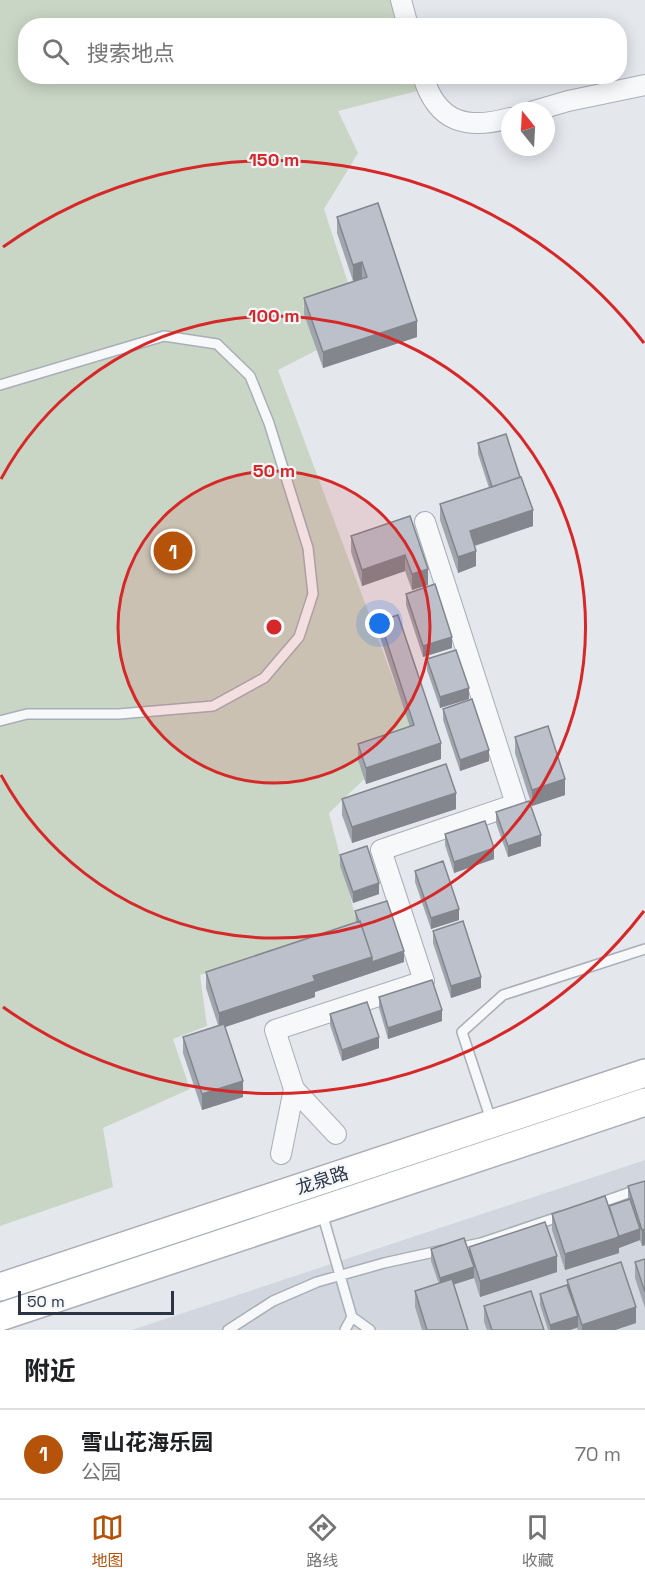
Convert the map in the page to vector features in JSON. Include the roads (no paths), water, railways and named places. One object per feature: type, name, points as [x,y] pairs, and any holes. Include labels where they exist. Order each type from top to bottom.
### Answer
[{"type":"main road","name":"龙泉路","points":[[0,1287],[645,1073]]},
{"type":"main road","name":"龙泉路","points":[[0,1317],[645,1102]]},
{"type":"street","points":[[401,0],[406,18]]},
{"type":"street","points":[[425,84],[432,99],[451,117],[462,122],[484,124],[501,120]]},
{"type":"street","points":[[555,105],[645,85]]},
{"type":"street","points":[[336,1134],[294,1089],[274,1030],[424,981],[381,850],[516,804],[425,522]]},
{"type":"street","points":[[281,1154],[294,1089]]},
{"type":"lane","points":[[0,385],[164,336],[217,344],[250,376],[269,423],[308,548],[313,594],[299,637],[264,678],[213,706],[119,714],[27,714],[0,721]]},
{"type":"lane","points":[[492,1124],[462,1032],[503,995],[645,949]]},
{"type":"lane","points":[[590,1206],[645,1187]]},
{"type":"lane","points":[[321,1210],[352,1317],[370,1330]]},
{"type":"lane","points":[[228,1330],[273,1301],[310,1285],[411,1257],[481,1243],[568,1213]]},
{"type":"lane","points":[[345,1330],[352,1317]]},
{"type":"place","name":"雪山花海乐园","points":[[173,551]]}]
